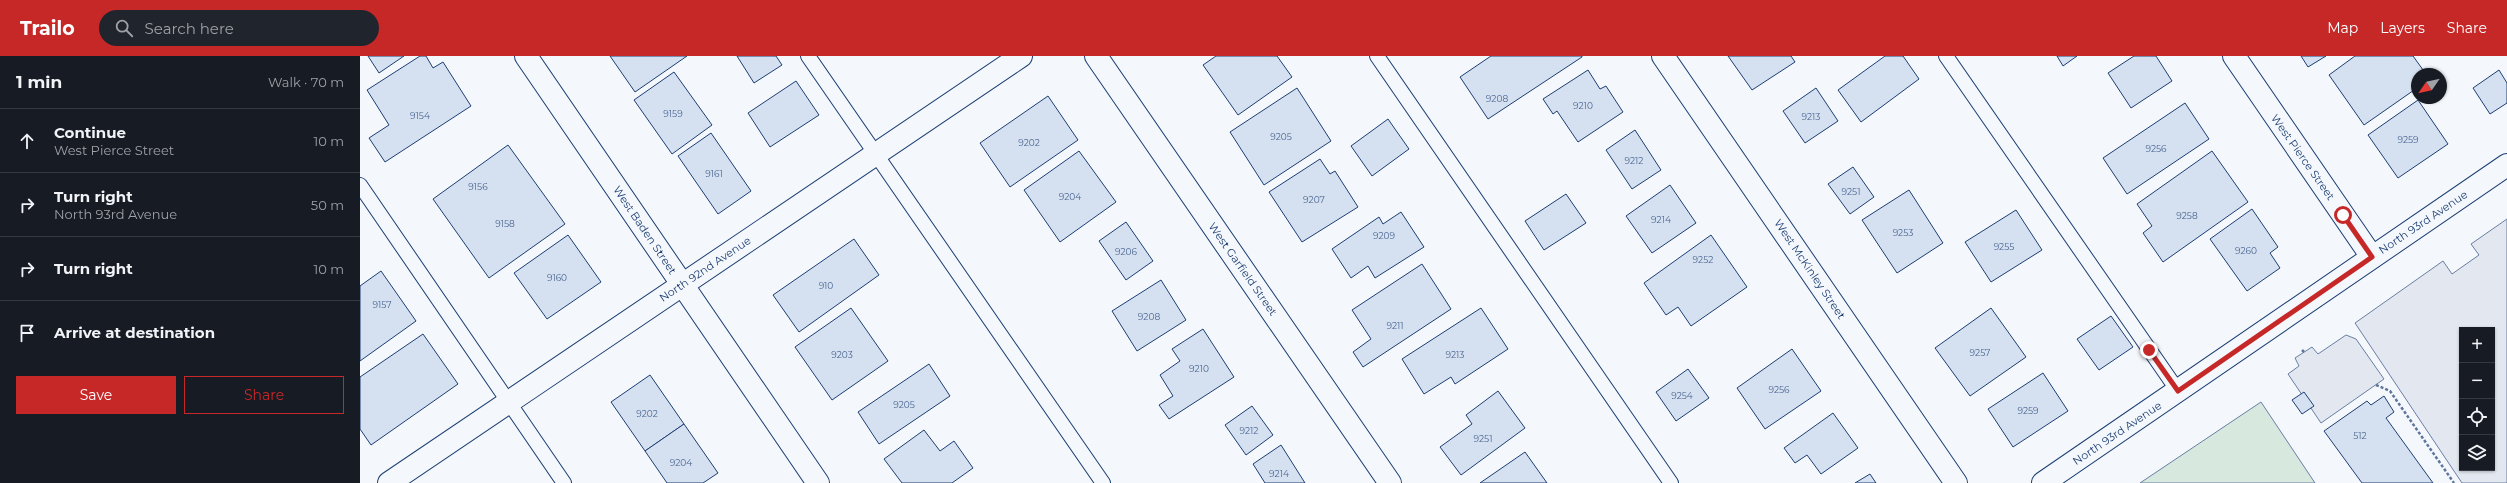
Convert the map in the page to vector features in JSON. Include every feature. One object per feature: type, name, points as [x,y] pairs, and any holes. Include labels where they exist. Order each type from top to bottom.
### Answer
[{"type":"street","name":"West Baden Street","points":[[526,56],[818,483]]},
{"type":"street","name":"North 92nd Avenue","points":[[389,483],[1021,56]]},
{"type":"street","name":"West Garfield Street","points":[[1096,56],[1390,483]]},
{"type":"street","name":"West McKinley Street","points":[[1663,56],[1956,483]]},
{"type":"street","name":"West Pierce Street","points":[[2234,56],[2372,257]]},
{"type":"street","name":"North 93rd Avenue","points":[[2043,483],[2507,165]]},
{"type":"lane","points":[[808,56],[1103,483]]},
{"type":"lane","points":[[1377,56],[1670,483]]},
{"type":"lane","points":[[1946,56],[2178,391]]},
{"type":"lane","points":[[360,185],[564,483]]},
{"type":"path","points":[[2376,385],[2390,391],[2454,483]]},
{"type":"shaded area","points":[[2507,219],[2507,483],[2462,483],[2355,323],[2443,261],[2452,274],[2479,255],[2471,244]]},
{"type":"shaded area","points":[[2346,335],[2356,339],[2384,379],[2321,423],[2288,374],[2299,366],[2295,358],[2312,347],[2318,354]]},
{"type":"shaded area","points":[[2261,402],[2315,483],[2140,483]]},
{"type":"building","points":[[368,56],[404,56],[379,73]]},
{"type":"building","points":[[420,56],[426,56],[433,68],[443,62],[471,106],[385,162],[369,138],[389,125],[367,90]]},
{"type":"building","points":[[610,56],[687,56],[635,92]]},
{"type":"building","points":[[737,56],[776,56],[782,65],[754,83]]},
{"type":"building","points":[[1216,56],[1277,56],[1292,77],[1238,115],[1203,65]]},
{"type":"building","points":[[1491,56],[1582,57],[1488,119],[1460,77]]},
{"type":"building","points":[[1728,56],[1791,56],[1795,62],[1752,90]]},
{"type":"building","points":[[1885,56],[1903,56],[1919,79],[1861,122],[1838,90]]},
{"type":"building","points":[[2057,56],[2077,56],[2063,66]]},
{"type":"building","points":[[2134,56],[2156,56],[2172,81],[2131,108],[2108,73]]},
{"type":"building","points":[[2301,56],[2326,56],[2308,67]]},
{"type":"building","points":[[2355,56],[2413,56],[2422,68],[2411,68],[2411,92],[2364,125],[2329,75]]},
{"type":"building","points":[[1588,70],[1600,89],[1606,86],[1623,112],[1578,142],[1557,111],[1553,114],[1543,99]]},
{"type":"building","points":[[2499,70],[2507,83],[2507,103],[2490,114],[2473,88]]},
{"type":"building","points":[[674,72],[712,125],[672,154],[634,100]]},
{"type":"building","points":[[796,81],[819,115],[770,147],[748,113]]},
{"type":"building","points":[[1297,88],[1331,141],[1264,185],[1230,132]]},
{"type":"building","points":[[1816,88],[1838,121],[1805,143],[1783,111]]},
{"type":"building","points":[[1048,96],[1078,140],[1010,187],[980,143]]},
{"type":"building","points":[[2185,103],[2209,139],[2127,194],[2103,158]]},
{"type":"building","points":[[2412,104],[2421,104],[2448,144],[2398,178],[2368,135]]},
{"type":"building","points":[[1388,119],[1409,149],[1372,176],[1351,146]]},
{"type":"building","points":[[1635,130],[1661,170],[1632,189],[1606,150]]},
{"type":"building","points":[[711,133],[751,191],[718,214],[678,156]]},
{"type":"building","points":[[508,145],[565,224],[489,278],[433,199]]},
{"type":"building","points":[[1079,151],[1116,202],[1060,242],[1024,190]]},
{"type":"building","points":[[2212,151],[2248,202],[2163,262],[2143,233],[2152,226],[2137,204]]},
{"type":"building","points":[[1320,159],[1330,174],[1335,171],[1358,207],[1302,242],[1269,192]]},
{"type":"building","points":[[1853,167],[1874,197],[1850,214],[1828,184]]},
{"type":"building","points":[[1670,185],[1696,223],[1652,253],[1626,216]]},
{"type":"building","points":[[1909,190],[1943,243],[1897,273],[1862,220]]},
{"type":"building","points":[[1566,194],[1586,223],[1544,250],[1525,221]]},
{"type":"building","points":[[2252,209],[2278,247],[2270,253],[2280,268],[2247,291],[2210,239]]},
{"type":"building","points":[[2016,210],[2042,250],[1991,282],[1965,242]]},
{"type":"building","points":[[1401,212],[1424,247],[1375,278],[1368,266],[1351,278],[1332,249],[1379,217],[1383,224]]},
{"type":"building","points":[[1126,222],[1153,261],[1126,280],[1099,241]]},
{"type":"building","points":[[568,235],[601,282],[547,319],[514,273]]},
{"type":"building","points":[[1711,235],[1747,287],[1691,326],[1678,307],[1666,315],[1644,283]]},
{"type":"building","points":[[854,239],[879,275],[799,332],[773,295]]},
{"type":"building","points":[[1422,264],[1451,309],[1363,367],[1353,352],[1371,339],[1352,310]]},
{"type":"building","points":[[381,271],[416,321],[360,361],[360,286]]},
{"type":"building","points":[[1161,280],[1186,320],[1137,351],[1112,311]]},
{"type":"building","points":[[851,308],[888,361],[832,400],[795,347]]},
{"type":"building","points":[[1481,308],[1508,349],[1455,384],[1451,377],[1424,394],[1402,359]]},
{"type":"building","points":[[1991,308],[2026,357],[1970,396],[1935,348]]},
{"type":"building","points":[[2111,316],[2133,347],[2099,370],[2077,339]]},
{"type":"building","points":[[1203,329],[1234,377],[1169,419],[1159,405],[1173,396],[1160,375],[1180,361],[1172,349]]},
{"type":"building","points":[[423,334],[458,384],[371,445],[360,429],[360,377]]},
{"type":"building","points":[[1792,349],[1821,391],[1765,429],[1737,388]]},
{"type":"building","points":[[929,364],[950,396],[879,444],[858,412]]},
{"type":"building","points":[[1688,369],[1709,398],[1676,421],[1656,392]]},
{"type":"building","points":[[2043,373],[2068,411],[2013,447],[1988,409]]},
{"type":"building","points":[[650,375],[684,424],[645,451],[611,402]]},
{"type":"building","points":[[1498,391],[1525,428],[1461,475],[1440,447],[1472,424],[1466,415]]},
{"type":"building","points":[[2304,392],[2314,406],[2302,414],[2292,400]]},
{"type":"building","points":[[2384,396],[2394,412],[2386,418],[2433,483],[2362,483],[2324,431],[2367,401],[2371,405]]},
{"type":"building","points":[[1252,406],[1273,435],[1246,455],[1225,425]]},
{"type":"building","points":[[1833,413],[1858,448],[1821,474],[1807,455],[1795,463],[1784,448]]},
{"type":"building","points":[[684,424],[718,473],[703,483],[667,483],[645,451]]},
{"type":"building","points":[[924,430],[940,451],[954,441],[973,468],[952,483],[902,483],[884,459]]},
{"type":"building","points":[[1281,445],[1305,483],[1265,483],[1253,464]]},
{"type":"building","points":[[1525,452],[1547,483],[1480,483]]},
{"type":"building","points":[[1870,474],[1876,483],[1855,483]]},
{"type":"route","points":[[2149,350],[2178,391],[2362,264],[2372,257],[2343,215]]}]
